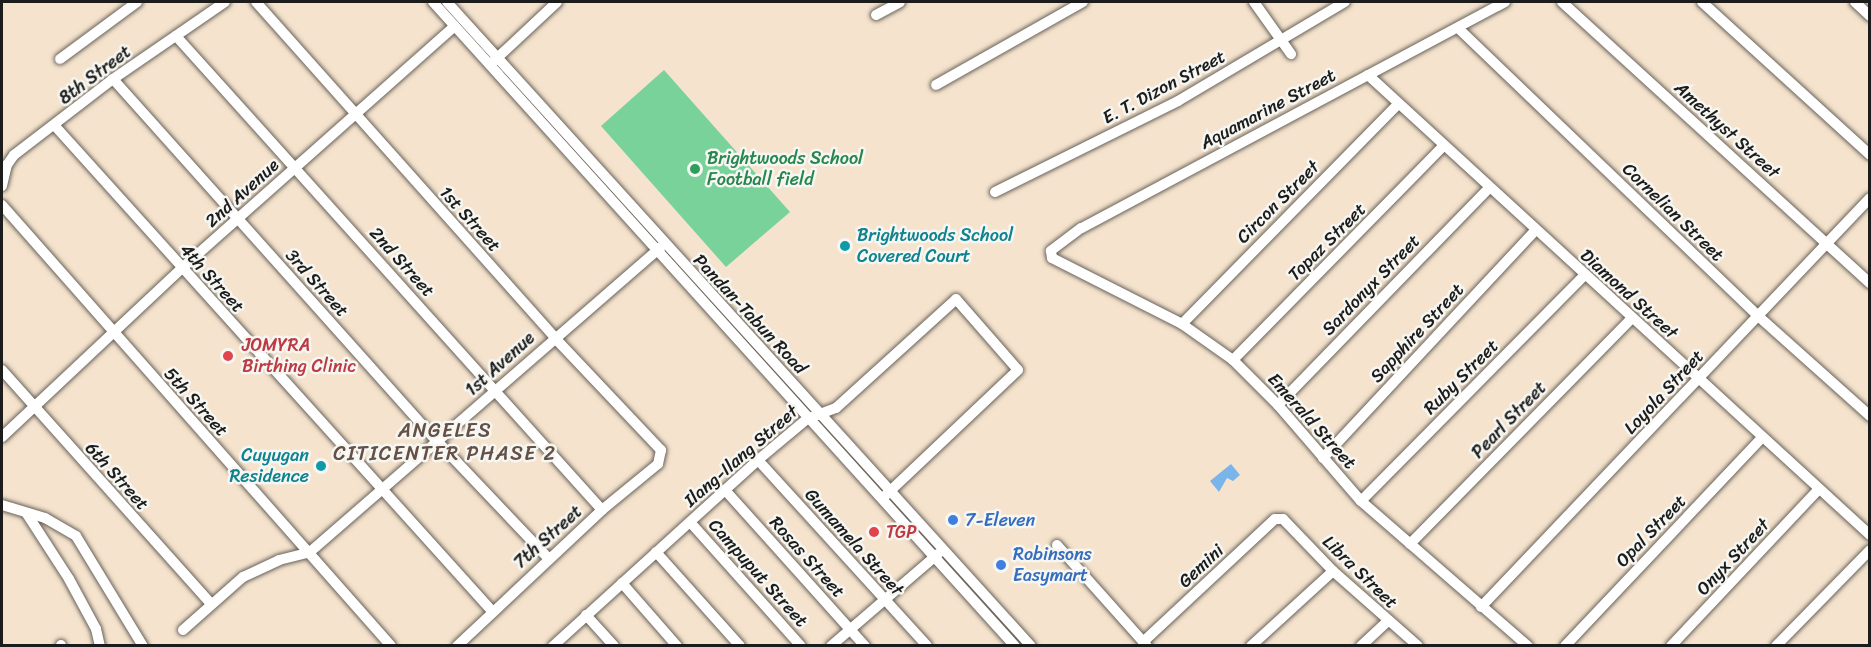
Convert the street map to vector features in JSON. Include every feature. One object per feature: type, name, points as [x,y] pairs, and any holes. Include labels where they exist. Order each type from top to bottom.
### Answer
[{"type":"street","points":[[60,59],[137,2]]},
{"type":"street","name":"8th Street","points":[[2,186],[7,165],[14,155],[55,126],[113,79],[225,2]]},
{"type":"street","name":"1st Street","points":[[256,2],[352,114],[554,337],[658,446],[662,455]]},
{"type":"street","name":"Pandan-Tabun Road","points":[[433,2],[455,26],[494,61]]},
{"type":"street","name":"Pandan-Tabun Road","points":[[447,2],[494,61],[660,248],[807,419],[1015,645]]},
{"type":"street","points":[[494,61],[557,2]]},
{"type":"street","points":[[876,15],[900,2]]},
{"type":"street","points":[[936,85],[1083,2]]},
{"type":"street","points":[[1254,2],[1291,54]]},
{"type":"street","name":"E. T. Dizon Street","points":[[994,192],[1178,101],[1345,2]]},
{"type":"street","name":"Aquamarine Street","points":[[1051,251],[1081,228],[1505,2]]},
{"type":"street","name":"Amethyst Street","points":[[1562,2],[1869,283]]},
{"type":"street","points":[[1855,2],[1869,16]]},
{"type":"street","points":[[1708,3],[1869,155]]},
{"type":"street","name":"2nd Avenue","points":[[2,437],[181,268],[352,114],[455,26]]},
{"type":"street","name":"Cornelian Street","points":[[1458,28],[1757,315],[1869,416]]},
{"type":"street","name":"2nd Street","points":[[176,36],[602,510]]},
{"type":"street","name":"Diamond Street","points":[[1368,75],[1488,189],[1869,535]]},
{"type":"street","name":"3rd Street","points":[[113,79],[438,442],[549,559]]},
{"type":"street","name":"Circon Street","points":[[1182,324],[1397,105]]},
{"type":"street","name":"4th Street","points":[[55,126],[492,611]]},
{"type":"street","name":"Topaz Street","points":[[1233,360],[1443,146]]},
{"type":"street","name":"Sardonyx Street","points":[[1278,405],[1488,189]]},
{"type":"street","name":"Loyola Street","points":[[1480,607],[1869,198]]},
{"type":"street","name":"5th Street","points":[[2,205],[111,333],[310,552],[391,645]]},
{"type":"street","name":"Sapphire Street","points":[[1323,458],[1535,231]]},
{"type":"street","name":"Pandan-Tabun Road","points":[[660,248],[891,490],[1031,645]]},
{"type":"street","name":"1st Avenue","points":[[183,630],[210,603],[259,568],[310,552],[438,442],[554,337],[660,248]]},
{"type":"street","name":"Emerald Street","points":[[1051,251],[1052,258],[1182,324],[1233,360],[1278,405],[1361,501],[1480,607],[1528,645]]},
{"type":"street","name":"Ruby Street","points":[[1361,501],[1585,276]]},
{"type":"street","name":"Ilang-Ilang Street","points":[[554,645],[758,460],[807,419],[836,408],[956,299],[1018,370],[891,490]]},
{"type":"street","name":"Pearl Street","points":[[1410,544],[1631,319]]},
{"type":"street","name":"6th Street","points":[[2,370],[33,408],[210,603]]},
{"type":"street","name":"Opal Street","points":[[1564,645],[1761,439]]},
{"type":"street","name":"7th Street","points":[[457,645],[602,510],[658,464],[662,455]]},
{"type":"street","name":"Gumamela Street","points":[[758,460],[927,645]]},
{"type":"street","name":"Rosas Street","points":[[725,490],[865,645]]},
{"type":"street","points":[[881,499],[891,490]]},
{"type":"street","name":"Onyx Street","points":[[1671,645],[1818,490]]},
{"type":"street","points":[[2,505],[45,518],[76,536],[143,645]]},
{"type":"street","points":[[27,514],[69,579],[96,629],[99,645]]},
{"type":"street","name":"Gemini","points":[[1145,644],[1275,519],[1282,519]]},
{"type":"street","name":"Libra Street","points":[[1282,519],[1333,571],[1418,645]]},
{"type":"street","name":"Campuput Street","points":[[690,522],[801,645]]},
{"type":"street","points":[[1057,544],[1145,644]]},
{"type":"street","points":[[831,645],[944,549]]},
{"type":"street","points":[[1776,645],[1869,550]]},
{"type":"street","points":[[656,552],[740,645]]},
{"type":"street","points":[[1251,645],[1333,571]]},
{"type":"street","points":[[622,583],[677,645]]},
{"type":"street","points":[[586,615],[614,645]]},
{"type":"street","points":[[1361,645],[1388,621]]},
{"type":"green space","name":"Brightwoods School Football field","points":[[664,70],[790,212],[726,267],[601,126]]},
{"type":"water","points":[[1231,464],[1240,475],[1233,481],[1227,478],[1219,492],[1210,481]]},
{"type":"place","name":"Brightwoods School Football field","points":[[695,169]]},
{"type":"place","name":"Brightwoods School Covered Court","points":[[845,246]]},
{"type":"place","name":"JOMYRA Birthing Clinic","points":[[228,356]]},
{"type":"place","name":"Cuyugan Residence","points":[[321,466]]},
{"type":"place","name":"7-Eleven","points":[[953,520]]},
{"type":"place","name":"TGP","points":[[874,532]]},
{"type":"place","name":"Robinsons Easymart","points":[[1001,565]]},
{"type":"district","name":"ANGELES CITICENTER PHASE 2","points":[[445,442]]}]
